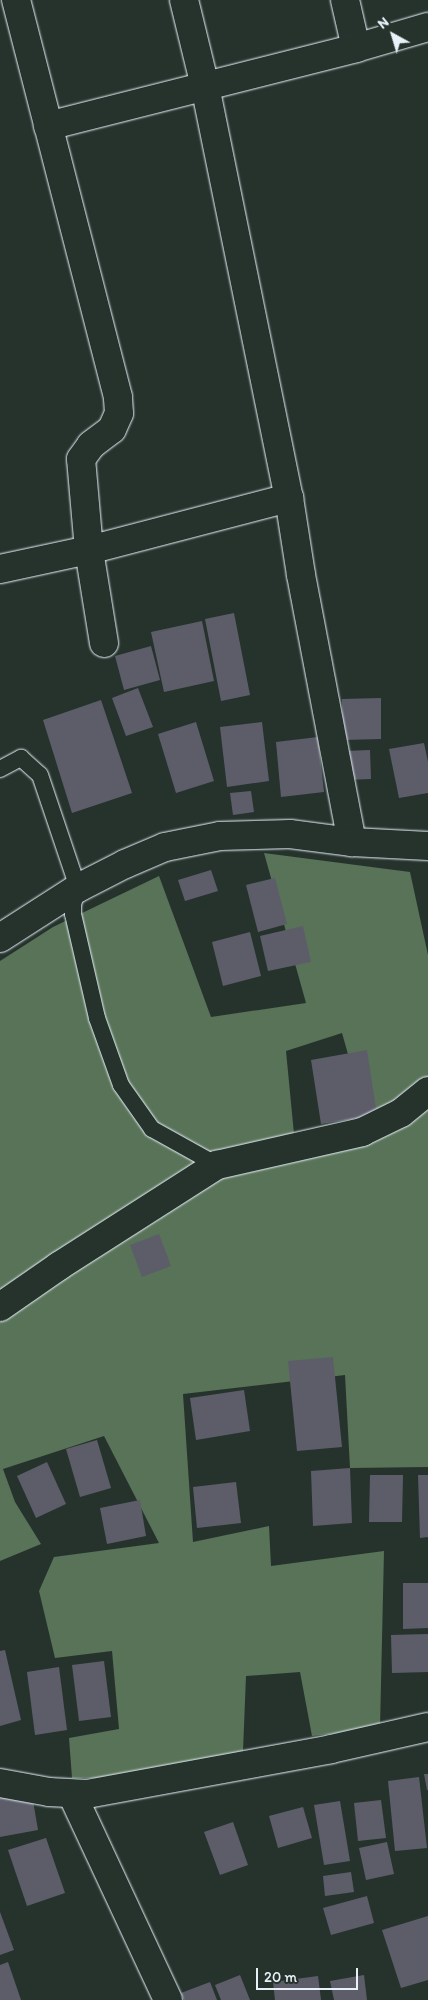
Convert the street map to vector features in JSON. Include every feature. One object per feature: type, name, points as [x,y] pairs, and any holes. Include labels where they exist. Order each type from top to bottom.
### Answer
[{"type":"street","points":[[16,0],[118,397],[120,413],[112,429],[90,445],[81,458],[89,550],[104,643]]},
{"type":"street","points":[[184,0],[205,86],[289,498],[303,584],[352,842]]},
{"type":"street","points":[[344,0],[356,48]]},
{"type":"street","points":[[48,126],[356,48],[428,27]]},
{"type":"street","points":[[0,569],[89,550],[289,498]]},
{"type":"street","points":[[0,938],[78,888],[125,864],[165,847],[220,836],[290,834],[352,842],[428,846]]},
{"type":"street","points":[[0,1307],[59,1266],[217,1165],[362,1132],[401,1113],[428,1091]]},
{"type":"street","points":[[0,1783],[72,1794],[87,1794],[331,1749],[428,1727]]},
{"type":"street","points":[[72,1794],[168,2000]]},
{"type":"lane","points":[[0,769],[21,758],[40,774],[78,888],[73,904],[74,914],[97,1018],[121,1085],[152,1129],[217,1165]]},
{"type":"green space","points":[[264,853],[410,872],[428,955],[428,1467],[350,1468],[345,1375],[183,1394],[193,1542],[269,1526],[271,1566],[384,1551],[380,1728],[312,1736],[300,1672],[246,1676],[243,1751],[109,1778],[72,1778],[69,1738],[119,1729],[112,1651],[55,1658],[39,1591],[54,1557],[159,1543],[104,1436],[3,1469],[15,1502],[41,1544],[0,1561],[0,961],[53,927],[159,876],[211,1017],[306,1003]],"holes":[[[342,1033],[367,1121],[294,1134],[286,1051]]]},
{"type":"building","points":[[234,613],[250,695],[221,701],[205,619]]},
{"type":"building","points":[[202,621],[214,681],[164,692],[151,632]]},
{"type":"building","points":[[151,646],[160,680],[124,690],[115,656]]},
{"type":"building","points":[[138,688],[153,727],[126,736],[112,698]]},
{"type":"building","points":[[381,698],[381,739],[343,740],[342,699]]},
{"type":"building","points":[[101,700],[132,793],[72,813],[43,720]]},
{"type":"building","points":[[196,722],[214,781],[176,793],[158,734]]},
{"type":"building","points":[[262,722],[269,781],[227,787],[220,727]]},
{"type":"building","points":[[318,737],[324,792],[281,797],[276,742]]},
{"type":"building","points":[[424,743],[428,762],[428,793],[399,798],[389,749]]},
{"type":"building","points":[[370,750],[371,779],[345,780],[344,751]]},
{"type":"building","points":[[251,791],[254,812],[233,815],[230,793]]},
{"type":"building","points":[[211,870],[218,891],[185,901],[178,880]]},
{"type":"building","points":[[275,878],[287,924],[258,932],[246,885]]},
{"type":"building","points":[[303,926],[311,962],[268,971],[260,936]]},
{"type":"building","points":[[250,932],[261,976],[223,986],[212,942]]},
{"type":"building","points":[[367,1050],[377,1115],[321,1124],[311,1060]]},
{"type":"building","points":[[159,1234],[171,1266],[142,1277],[130,1245]]},
{"type":"building","points":[[333,1357],[342,1447],[297,1451],[288,1361]]},
{"type":"building","points":[[244,1390],[250,1431],[196,1440],[190,1398]]},
{"type":"building","points":[[97,1440],[111,1488],[80,1497],[66,1449]]},
{"type":"building","points":[[47,1462],[66,1504],[36,1518],[17,1476]]},
{"type":"building","points":[[350,1468],[352,1523],[313,1526],[311,1471]]},
{"type":"building","points":[[370,1475],[403,1475],[402,1522],[369,1522]]},
{"type":"building","points":[[418,1475],[428,1475],[428,1537],[420,1538]]},
{"type":"building","points":[[236,1482],[241,1523],[197,1528],[193,1487]]},
{"type":"building","points":[[140,1500],[146,1536],[107,1544],[100,1508]]},
{"type":"building","points":[[403,1583],[428,1583],[428,1628],[403,1629]]},
{"type":"building","points":[[428,1634],[428,1672],[392,1673],[391,1635]]},
{"type":"building","points":[[5,1650],[21,1720],[0,1726],[0,1651]]},
{"type":"building","points":[[104,1661],[111,1717],[79,1721],[72,1665]]},
{"type":"building","points":[[59,1667],[67,1730],[35,1735],[27,1672]]},
{"type":"building","points":[[424,1774],[428,1774],[428,1790],[427,1790]]},
{"type":"building","points":[[419,1777],[427,1848],[395,1851],[388,1781]]},
{"type":"building","points":[[31,1789],[38,1830],[0,1837],[0,1795]]},
{"type":"building","points":[[381,1800],[386,1838],[358,1841],[354,1803]]},
{"type":"building","points":[[340,1801],[350,1861],[324,1865],[314,1805]]},
{"type":"building","points":[[303,1807],[312,1838],[278,1848],[269,1816]]},
{"type":"building","points":[[233,1822],[248,1865],[220,1875],[204,1832]]},
{"type":"building","points":[[46,1838],[65,1893],[27,1906],[8,1850]]},
{"type":"building","points":[[387,1842],[394,1874],[366,1880],[359,1848]]},
{"type":"building","points":[[351,1872],[354,1892],[325,1896],[323,1876]]},
{"type":"building","points":[[367,1896],[374,1923],[331,1935],[323,1908]]},
{"type":"building","points":[[0,1912],[14,1950],[0,1955]]},
{"type":"building","points":[[428,1916],[428,1980],[401,1988],[382,1930]]},
{"type":"building","points":[[8,1962],[21,2000],[0,2000],[0,1965]]},
{"type":"building","points":[[240,1975],[250,2000],[221,2000],[215,1985]]},
{"type":"building","points":[[364,1975],[367,2000],[334,2000],[330,1981]]},
{"type":"building","points":[[318,1976],[321,2000],[275,2000],[273,1982]]},
{"type":"building","points":[[210,1982],[217,2000],[184,2000],[181,1993]]}]
